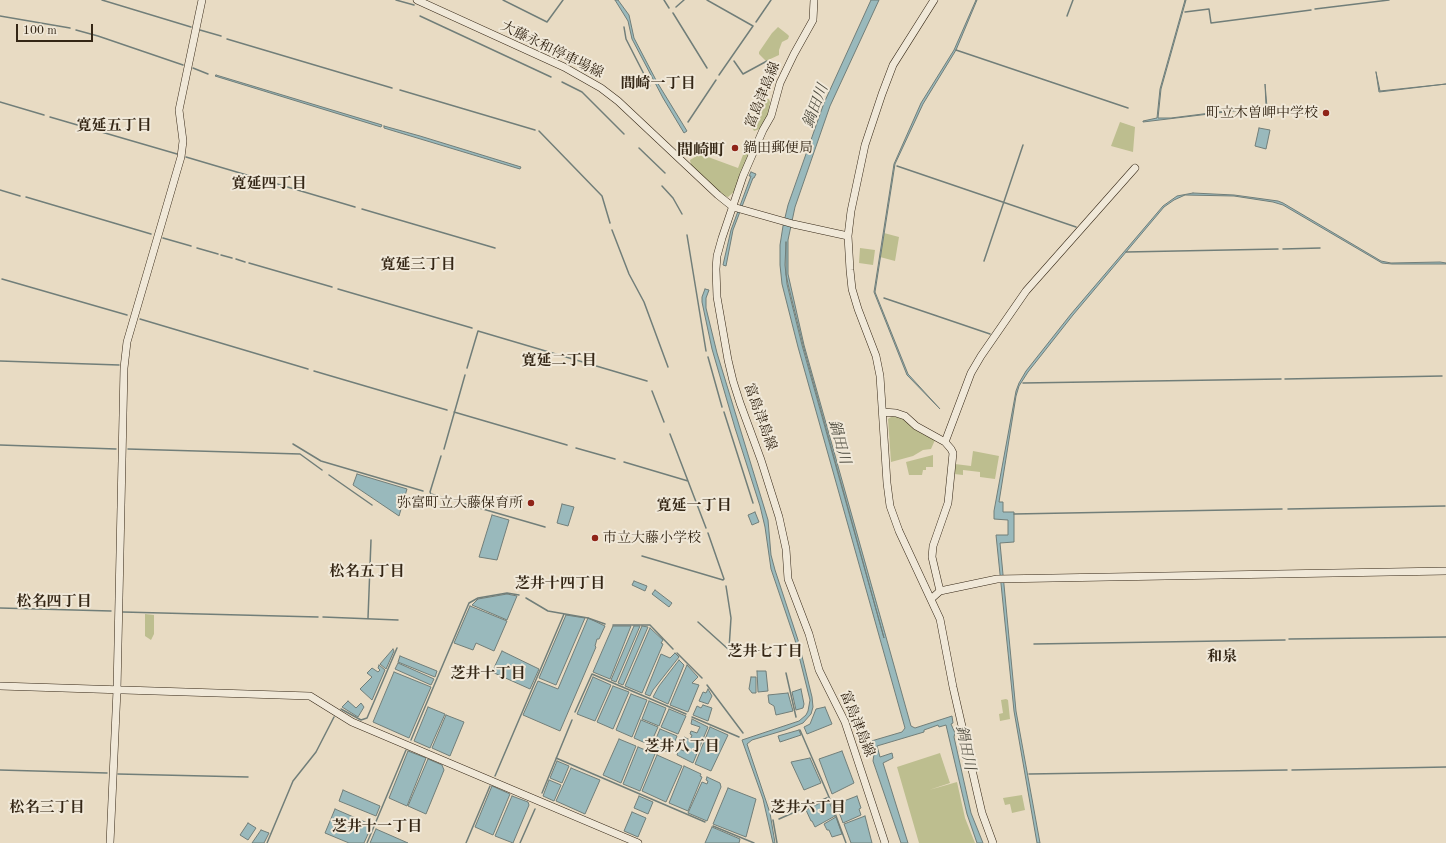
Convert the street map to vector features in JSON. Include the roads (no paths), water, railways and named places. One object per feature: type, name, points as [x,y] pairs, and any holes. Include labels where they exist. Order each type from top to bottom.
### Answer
[{"type":"street","points":[[110,843],[117,690],[124,368],[128,342],[181,157],[183,141],[179,110],[202,0]]},
{"type":"street","name":"大藤永和停車場線","points":[[417,0],[564,67],[601,88],[718,195],[738,209]]},
{"type":"street","name":"富島津島線","points":[[814,0],[813,20],[780,83],[770,116],[743,176],[738,209],[722,238],[717,256],[717,297],[728,360],[740,403],[761,460],[779,517],[786,548],[788,579],[809,634],[819,670],[845,722],[885,843]]},
{"type":"street","points":[[934,0],[896,58],[865,145],[858,171],[851,210],[848,236],[850,270],[852,289],[876,356],[880,376],[887,483],[890,506],[899,531],[940,619],[955,695],[982,813],[993,843]]},
{"type":"street","points":[[944,442],[971,373],[1022,297],[1135,168]]},
{"type":"street","points":[[738,209],[793,224],[848,236]]},
{"type":"street","points":[[883,412],[896,413],[905,416],[916,426],[944,442],[951,449],[953,458],[948,503],[933,546],[932,557],[940,591]]},
{"type":"street","points":[[931,599],[940,591],[1002,579],[1446,571]]},
{"type":"street","points":[[0,686],[310,696],[352,722],[638,843]]},
{"type":"water","points":[[615,0],[618,0],[629,15],[634,38],[657,82],[687,131],[684,133],[663,98],[632,39],[628,21]]},
{"type":"water","points":[[871,0],[879,0],[830,106],[795,207],[788,240],[788,274],[804,345],[911,726],[915,728],[952,716],[953,723],[951,724],[955,733],[954,737],[971,813],[983,843],[977,843],[967,814],[946,725],[939,727],[938,725],[924,730],[924,732],[877,746],[880,757],[892,753],[893,758],[883,763],[908,843],[901,843],[873,761],[874,754],[868,742],[902,732],[905,728],[798,347],[782,284],[780,265],[780,245],[788,205],[824,103]],"holes":[[[786,242],[786,274],[803,345],[884,638],[802,345],[787,284],[785,265]]]},
{"type":"water","points":[[976,0],[956,50],[923,104],[895,164],[875,292],[908,374],[940,409],[907,375],[874,292],[894,164],[921,103],[954,50]]},
{"type":"water","points":[[1185,0],[1161,89],[1158,118],[1171,118],[1266,106],[1265,84],[1267,107],[1143,122],[1157,118],[1160,89]]},
{"type":"water","points":[[1376,72],[1380,91],[1446,84],[1379,92]]},
{"type":"water","points":[[216,75],[382,125],[381,127],[215,76]]},
{"type":"water","points":[[384,126],[521,167],[520,169],[384,128]]},
{"type":"water","points":[[1259,128],[1270,130],[1266,149],[1255,146]]},
{"type":"water","points":[[751,172],[756,174],[753,178],[733,230],[726,266],[723,265],[731,230],[751,176],[749,176]]},
{"type":"water","points":[[1193,193],[1234,195],[1278,201],[1381,261],[1391,263],[1440,262],[1446,264],[1382,263],[1283,205],[1273,202],[1234,196],[1185,195],[1164,207],[1073,315],[1028,372],[1019,386],[1016,396],[999,502],[1003,502],[1003,512],[1014,512],[1014,542],[1000,543],[1016,711],[1040,843],[1037,843],[1014,711],[996,535],[1008,535],[1008,520],[994,519],[994,511],[1016,391],[1026,371],[1071,314],[1163,206],[1177,196]]},
{"type":"water","points":[[705,289],[709,290],[706,298],[706,308],[717,353],[768,520],[771,555],[798,640],[812,697],[813,707],[811,714],[803,723],[752,740],[747,744],[770,813],[775,843],[773,843],[763,799],[742,740],[799,721],[806,715],[810,700],[795,640],[771,569],[765,527],[760,506],[712,349],[702,302]]},
{"type":"water","points":[[357,474],[407,489],[399,516],[353,485]]},
{"type":"water","points":[[562,504],[574,507],[568,526],[557,523]]},
{"type":"water","points":[[755,512],[759,522],[752,525],[748,515]]},
{"type":"water","points":[[492,515],[509,520],[497,560],[479,557]]},
{"type":"water","points":[[634,581],[647,586],[645,591],[632,585]]},
{"type":"water","points":[[655,590],[672,603],[669,607],[652,594]]},
{"type":"water","points":[[507,594],[517,596],[507,620],[472,605],[478,599]]},
{"type":"water","points":[[470,606],[507,621],[494,651],[476,643],[473,650],[454,643]]},
{"type":"water","points":[[566,615],[585,618],[556,685],[539,678]]},
{"type":"water","points":[[588,618],[605,626],[599,639],[597,639],[596,647],[560,731],[523,715],[538,681],[558,689]]},
{"type":"water","points":[[613,626],[631,626],[610,679],[593,672]]},
{"type":"water","points":[[634,626],[640,626],[616,682],[611,680]]},
{"type":"water","points":[[642,626],[648,627],[623,685],[618,683]]},
{"type":"water","points":[[650,628],[663,640],[661,643],[663,644],[642,693],[625,686]]},
{"type":"water","points":[[393,649],[394,651],[386,669],[380,664]]},
{"type":"water","points":[[502,651],[539,669],[530,689],[492,672]]},
{"type":"water","points":[[675,653],[679,657],[650,696],[645,694],[661,654],[670,658]]},
{"type":"water","points":[[400,656],[437,671],[435,677],[398,662]]},
{"type":"water","points":[[679,660],[684,665],[668,704],[653,697],[659,686]]},
{"type":"water","points":[[398,663],[434,679],[431,685],[395,669]]},
{"type":"water","points":[[379,665],[385,670],[372,700],[360,689],[372,677],[367,673],[372,668],[378,672],[380,670],[378,668]]},
{"type":"water","points":[[687,665],[698,677],[692,683],[699,685],[688,712],[670,705]]},
{"type":"water","points":[[757,671],[766,671],[768,691],[758,692]]},
{"type":"water","points":[[394,672],[431,687],[409,738],[373,722]]},
{"type":"water","points":[[593,677],[611,685],[595,721],[577,714]]},
{"type":"water","points":[[751,677],[756,677],[756,693],[752,693],[749,689]]},
{"type":"water","points":[[613,686],[629,692],[613,729],[597,722]]},
{"type":"water","points":[[708,689],[712,696],[708,704],[699,701],[703,692],[706,693]]},
{"type":"water","points":[[801,689],[804,704],[803,708],[796,710],[792,692]]},
{"type":"water","points":[[788,693],[793,711],[776,715],[774,706],[769,703],[768,695]]},
{"type":"water","points":[[631,694],[647,700],[632,737],[616,730]]},
{"type":"water","points":[[348,701],[356,708],[361,703],[364,707],[358,717],[342,707]]},
{"type":"water","points":[[649,701],[666,708],[659,726],[642,719]]},
{"type":"water","points":[[703,705],[712,708],[708,721],[693,715],[697,706],[701,708]]},
{"type":"water","points":[[428,707],[445,714],[430,748],[414,741]]},
{"type":"water","points":[[825,707],[832,724],[807,734],[804,727],[810,724],[816,709]]},
{"type":"water","points":[[669,709],[686,716],[678,734],[661,727]]},
{"type":"water","points":[[446,715],[464,722],[450,756],[432,748]]},
{"type":"water","points":[[692,719],[708,727],[693,763],[677,755],[679,749],[684,751],[686,746],[681,744],[684,737],[690,740],[692,735],[690,734],[691,731],[697,733],[700,727],[691,724]]},
{"type":"water","points":[[641,720],[658,727],[650,745],[634,738]]},
{"type":"water","points":[[710,727],[728,735],[711,771],[695,764]]},
{"type":"water","points":[[660,729],[677,736],[671,751],[668,752],[653,746]]},
{"type":"water","points":[[799,730],[801,735],[780,742],[778,736]]},
{"type":"water","points":[[619,739],[636,746],[621,783],[603,775]]},
{"type":"water","points":[[638,747],[655,754],[640,791],[623,784]]},
{"type":"water","points":[[408,751],[426,758],[407,806],[389,798]]},
{"type":"water","points":[[842,751],[854,783],[832,794],[819,759]]},
{"type":"water","points":[[657,755],[682,766],[666,802],[642,791]]},
{"type":"water","points":[[810,758],[821,783],[804,790],[791,762]]},
{"type":"water","points":[[428,759],[442,765],[444,770],[426,814],[408,806]]},
{"type":"water","points":[[557,761],[569,766],[562,783],[550,778]]},
{"type":"water","points":[[684,766],[701,774],[700,776],[702,777],[688,811],[669,803]]},
{"type":"water","points":[[571,768],[600,780],[585,814],[556,801]]},
{"type":"water","points":[[707,777],[720,783],[721,787],[707,821],[688,813],[702,782],[707,784]]},
{"type":"water","points":[[549,780],[561,785],[554,801],[543,796]]},
{"type":"water","points":[[492,786],[510,794],[493,835],[475,827]]},
{"type":"water","points":[[728,788],[756,799],[746,837],[713,824]]},
{"type":"water","points":[[343,790],[380,806],[376,816],[339,801]]},
{"type":"water","points":[[512,796],[528,802],[529,805],[513,843],[495,836]]},
{"type":"water","points":[[639,796],[653,802],[648,814],[634,808]]},
{"type":"water","points":[[857,796],[861,808],[859,809],[861,815],[843,823],[836,804]]},
{"type":"water","points":[[828,799],[835,816],[815,827],[806,810]]},
{"type":"water","points":[[335,809],[372,825],[364,843],[349,843],[325,833]]},
{"type":"water","points":[[632,812],[646,818],[638,837],[624,831]]},
{"type":"water","points":[[865,816],[872,843],[851,843],[844,824]]},
{"type":"water","points":[[836,817],[842,834],[832,837],[824,824]]},
{"type":"water","points":[[248,823],[256,828],[248,840],[240,835]]},
{"type":"water","points":[[712,827],[740,839],[739,843],[705,843]]},
{"type":"water","points":[[376,829],[408,843],[370,843]]},
{"type":"water","points":[[261,830],[269,833],[264,843],[252,843]]},
{"type":"waterway","points":[[102,0],[191,27]]},
{"type":"waterway","points":[[396,0],[414,5]]},
{"type":"waterway","points":[[503,0],[547,22],[563,0]]},
{"type":"waterway","points":[[664,0],[669,8]]},
{"type":"waterway","points":[[676,7],[684,0]]},
{"type":"waterway","points":[[707,0],[753,26],[719,75]]},
{"type":"waterway","points":[[756,22],[771,0]]},
{"type":"waterway","points":[[1067,16],[1073,0]]},
{"type":"waterway","points":[[1315,9],[1389,0]]},
{"type":"waterway","points":[[1185,12],[1209,9],[1211,23],[1311,10]]},
{"type":"waterway","points":[[673,13],[707,68]]},
{"type":"waterway","points":[[0,16],[70,28]]},
{"type":"waterway","points":[[420,16],[551,77]]},
{"type":"waterway","points":[[624,27],[626,39],[650,86]]},
{"type":"waterway","points":[[76,30],[183,65]]},
{"type":"waterway","points":[[200,30],[221,36]]},
{"type":"waterway","points":[[227,39],[392,88]]},
{"type":"waterway","points":[[956,50],[1128,108]]},
{"type":"waterway","points":[[734,61],[743,74],[767,61]]},
{"type":"waterway","points":[[193,68],[208,74]]},
{"type":"waterway","points":[[688,122],[716,80]]},
{"type":"waterway","points":[[562,82],[582,92],[624,134]]},
{"type":"waterway","points":[[400,90],[535,130]]},
{"type":"waterway","points":[[0,102],[44,115]]},
{"type":"waterway","points":[[50,117],[177,154]]},
{"type":"waterway","points":[[539,131],[602,196],[610,223]]},
{"type":"waterway","points":[[984,261],[1023,145]]},
{"type":"waterway","points":[[639,148],[665,173]]},
{"type":"waterway","points":[[186,157],[355,207]]},
{"type":"waterway","points":[[897,166],[1076,227]]},
{"type":"waterway","points":[[662,186],[673,198],[682,214]]},
{"type":"waterway","points":[[0,190],[20,196]]},
{"type":"waterway","points":[[26,197],[151,234]]},
{"type":"waterway","points":[[362,209],[495,248]]},
{"type":"waterway","points":[[612,230],[629,274],[644,302],[668,367]]},
{"type":"waterway","points":[[687,235],[706,351]]},
{"type":"waterway","points":[[163,238],[191,246]]},
{"type":"waterway","points":[[197,248],[218,254]]},
{"type":"waterway","points":[[1283,249],[1320,248]]},
{"type":"waterway","points":[[1126,252],[1278,249]]},
{"type":"waterway","points":[[221,255],[232,258]]},
{"type":"waterway","points":[[236,259],[245,262]]},
{"type":"waterway","points":[[249,263],[332,287]]},
{"type":"waterway","points":[[2,279],[127,315]]},
{"type":"waterway","points":[[338,289],[472,328]]},
{"type":"waterway","points":[[884,298],[990,334]]},
{"type":"waterway","points":[[140,319],[308,369]]},
{"type":"waterway","points":[[467,368],[478,331],[647,381]]},
{"type":"waterway","points":[[708,357],[722,407]]},
{"type":"waterway","points":[[0,361],[119,365]]},
{"type":"waterway","points":[[314,371],[447,410]]},
{"type":"waterway","points":[[444,449],[465,375]]},
{"type":"waterway","points":[[1285,379],[1442,376]]},
{"type":"waterway","points":[[1023,383],[1281,379]]},
{"type":"waterway","points":[[652,391],[664,422]]},
{"type":"waterway","points":[[454,412],[567,445]]},
{"type":"waterway","points":[[724,412],[753,503]]},
{"type":"waterway","points":[[670,434],[706,528]]},
{"type":"waterway","points":[[293,444],[321,461],[423,491]]},
{"type":"waterway","points":[[0,445],[116,449]]},
{"type":"waterway","points":[[576,448],[615,459]]},
{"type":"waterway","points":[[128,449],[300,454],[322,470]]},
{"type":"waterway","points":[[441,456],[430,492],[431,494],[545,527]]},
{"type":"waterway","points":[[624,462],[688,481]]},
{"type":"waterway","points":[[329,475],[372,505]]},
{"type":"waterway","points":[[1288,509],[1445,506]]},
{"type":"waterway","points":[[1014,514],[1282,509]]},
{"type":"waterway","points":[[642,556],[723,580],[724,579],[708,533]]},
{"type":"waterway","points":[[368,618],[371,540]]},
{"type":"waterway","points":[[698,622],[729,649],[731,618],[726,586]]},
{"type":"waterway","points":[[411,740],[469,603],[478,598],[507,593],[519,595]]},
{"type":"waterway","points":[[526,598],[548,611],[588,618],[605,624]]},
{"type":"waterway","points":[[0,608],[111,611]]},
{"type":"waterway","points":[[123,612],[318,617]]},
{"type":"waterway","points":[[495,776],[564,614]]},
{"type":"waterway","points":[[323,617],[398,620]]},
{"type":"waterway","points":[[613,625],[650,625],[673,649]]},
{"type":"waterway","points":[[1289,639],[1446,637]]},
{"type":"waterway","points":[[1034,644],[1285,640]]},
{"type":"waterway","points":[[341,709],[361,720],[367,718],[397,648]]},
{"type":"waterway","points":[[677,653],[702,678]]},
{"type":"waterway","points":[[786,673],[796,717]]},
{"type":"waterway","points":[[575,712],[592,674],[686,714]]},
{"type":"waterway","points":[[707,685],[743,733]]},
{"type":"waterway","points":[[267,843],[293,781],[316,752],[334,717]]},
{"type":"waterway","points":[[692,717],[739,737]]},
{"type":"waterway","points":[[542,793],[572,720]]},
{"type":"waterway","points":[[779,819],[829,797],[800,730]]},
{"type":"waterway","points":[[367,843],[406,750]]},
{"type":"waterway","points":[[556,758],[705,822]]},
{"type":"waterway","points":[[1292,770],[1446,767]]},
{"type":"waterway","points":[[0,770],[107,773]]},
{"type":"waterway","points":[[1029,774],[1287,770]]},
{"type":"waterway","points":[[118,774],[248,777]]},
{"type":"waterway","points":[[466,843],[490,786]]},
{"type":"waterway","points":[[829,797],[846,843]]},
{"type":"waterway","points":[[520,843],[535,809]]},
{"type":"waterway","points":[[773,820],[777,843]]},
{"type":"waterway","points":[[713,826],[754,843]]},
{"type":"place","name":"町立木曽岬中学校","points":[[1326,113]]},
{"type":"place","name":"鍋田郵便局","points":[[735,148]]},
{"type":"place","name":"弥富町立大藤保育所","points":[[531,503]]},
{"type":"place","name":"市立大藤小学校","points":[[595,538]]},
{"type":"district","name":"間崎一丁目","points":[[658,84]]},
{"type":"district","name":"寛延五丁目","points":[[114,126]]},
{"type":"district","name":"間崎町","points":[[701,151]]},
{"type":"district","name":"寛延四丁目","points":[[269,184]]},
{"type":"district","name":"寛延三丁目","points":[[418,265]]},
{"type":"district","name":"寛延二丁目","points":[[559,361]]},
{"type":"district","name":"寛延一丁目","points":[[694,506]]},
{"type":"district","name":"松名五丁目","points":[[367,572]]},
{"type":"district","name":"芝井十四丁目","points":[[560,584]]},
{"type":"district","name":"松名四丁目","points":[[54,602]]},
{"type":"district","name":"芝井七丁目","points":[[765,652]]},
{"type":"district","name":"和泉","points":[[1222,657]]},
{"type":"district","name":"芝井十丁目","points":[[488,674]]},
{"type":"district","name":"芝井八丁目","points":[[682,747]]},
{"type":"district","name":"松名三丁目","points":[[47,808]]},
{"type":"district","name":"芝井六丁目","points":[[808,808]]},
{"type":"district","name":"芝井十一丁目","points":[[377,827]]},
{"type":"water label","name":"鍋田川","points":[[816,106]]},
{"type":"water label","name":"鍋田川","points":[[839,442]]},
{"type":"water label","name":"鍋田川","points":[[965,748]]}]
